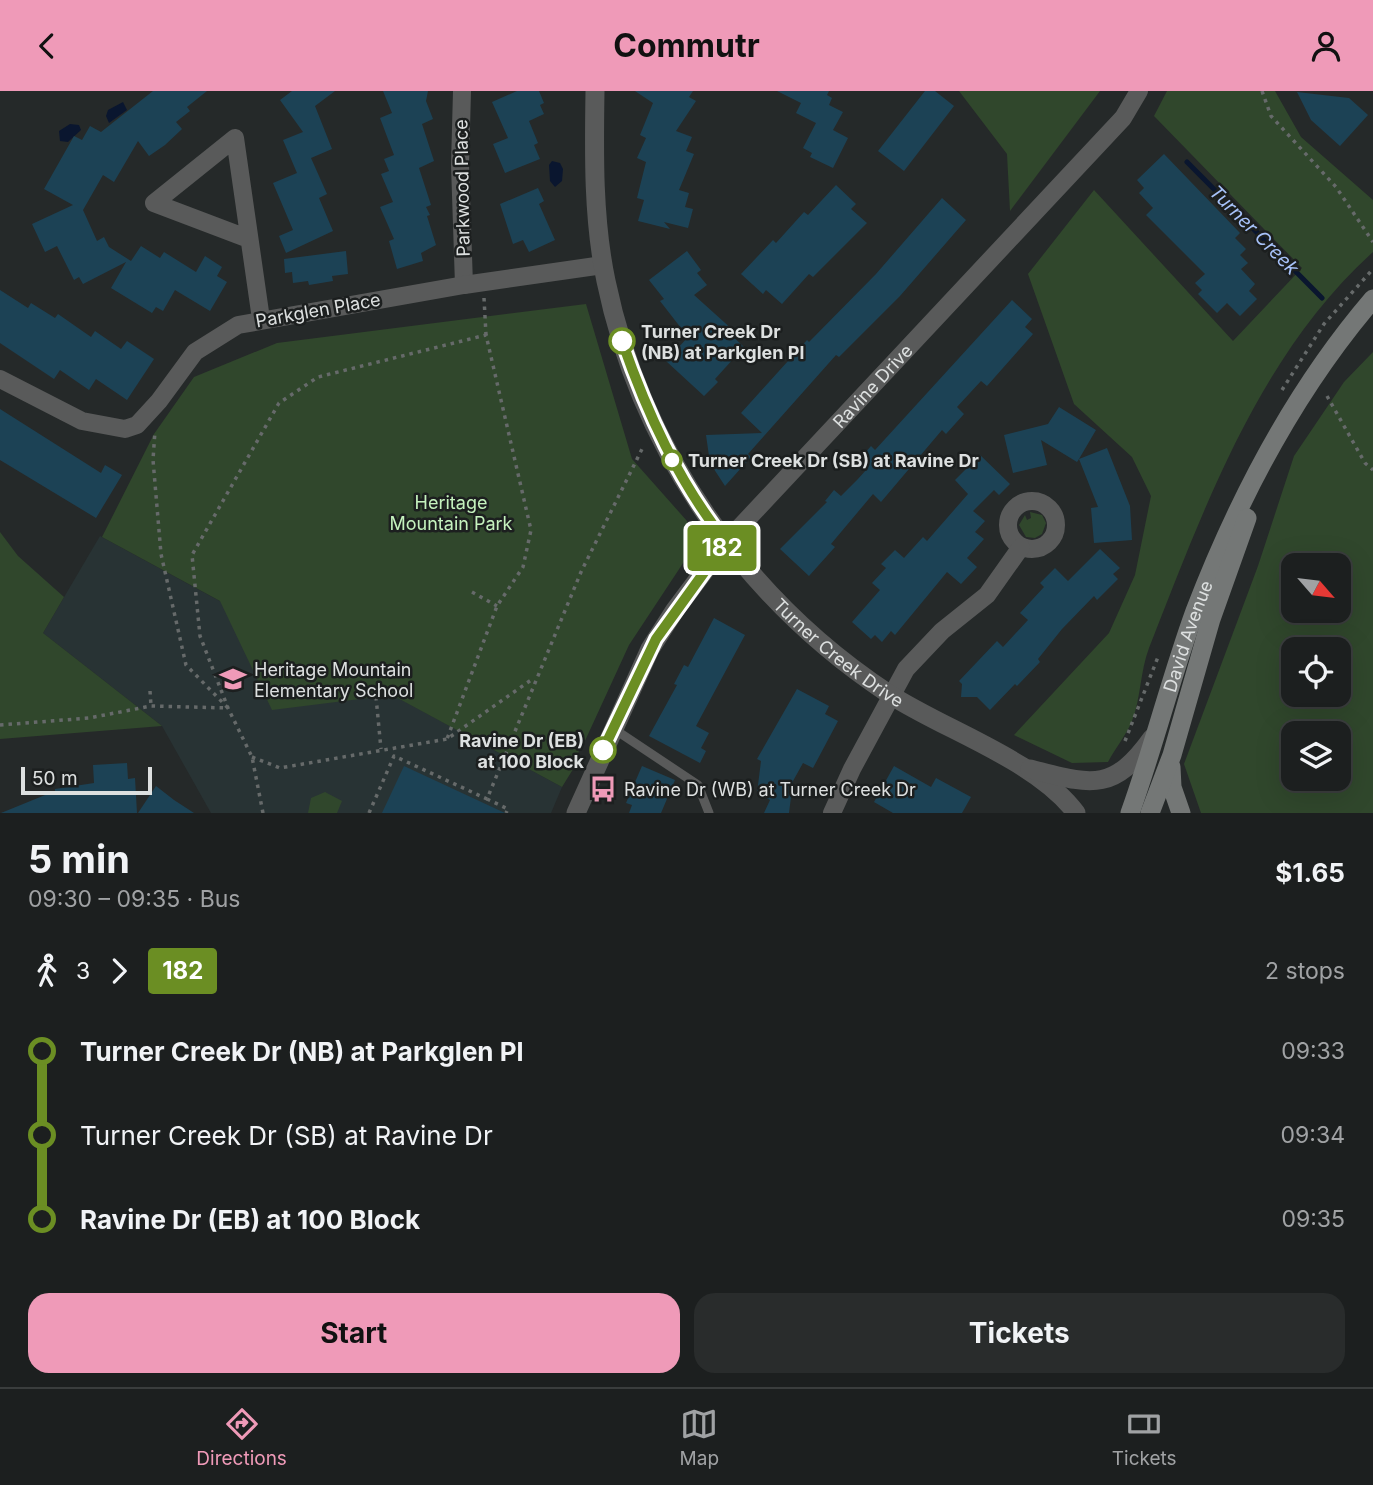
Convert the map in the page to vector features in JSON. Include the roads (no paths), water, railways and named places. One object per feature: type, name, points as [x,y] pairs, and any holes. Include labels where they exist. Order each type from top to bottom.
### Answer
[{"type":"main road","name":"David Avenue","points":[[1130,813],[1194,614],[1234,517],[1312,378],[1373,299]]},
{"type":"main road","name":"David Avenue","points":[[1150,813],[1172,755],[1211,619],[1263,467]]},
{"type":"main road","points":[[1172,755],[1172,787],[1181,813]]},
{"type":"street","name":"Parkwood Place","points":[[462,91],[460,154],[464,285]]},
{"type":"street","name":"Turner Creek Drive","points":[[595,91],[595,180],[603,265],[622,341],[654,425],[684,482],[726,542],[757,580],[809,632],[891,695],[1023,768]]},
{"type":"street","name":"Ravine Drive","points":[[576,813],[613,728],[662,629],[726,542],[1123,118],[1139,91]]},
{"type":"street","points":[[249,239],[154,203],[235,138],[261,319]]},
{"type":"street","name":"Parkglen Place","points":[[0,379],[82,421],[125,429],[137,425],[159,401],[195,352],[238,325],[464,285],[603,265]]},
{"type":"street","points":[[832,813],[906,669],[942,631],[987,595],[1021,547]]},
{"type":"street","points":[[1023,768],[1089,783],[1134,763],[1159,729]]},
{"type":"street","points":[[1023,768],[1076,813]]},
{"type":"lane","points":[[613,728],[698,785],[709,813]]},
{"type":"water","points":[[123,102],[127,110],[109,123],[106,116],[108,110]]},
{"type":"water","points":[[70,124],[79,125],[81,130],[68,142],[60,141],[59,131]]},
{"type":"water","points":[[552,161],[560,163],[563,169],[562,181],[555,187],[550,181],[549,165]]},
{"type":"waterway","name":"Turner Creek","points":[[1187,162],[1322,298]]},
{"type":"place","name":"Turner Creek Dr (NB) at Parkglen Pl","points":[[622,341]]},
{"type":"place","name":"Turner Creek Dr (SB) at Ravine Dr","points":[[672,460]]},
{"type":"place","name":"Heritage Mountain Elementary School","points":[[233,679]]},
{"type":"place","name":"Ravine Dr (EB) at 100 Block","points":[[603,750]]},
{"type":"place","name":"Ravine Dr (WB) at Turner Creek Dr","points":[[603,789]]},
{"type":"park label","name":"Heritage Mountain Park","points":[[451,512]]}]
